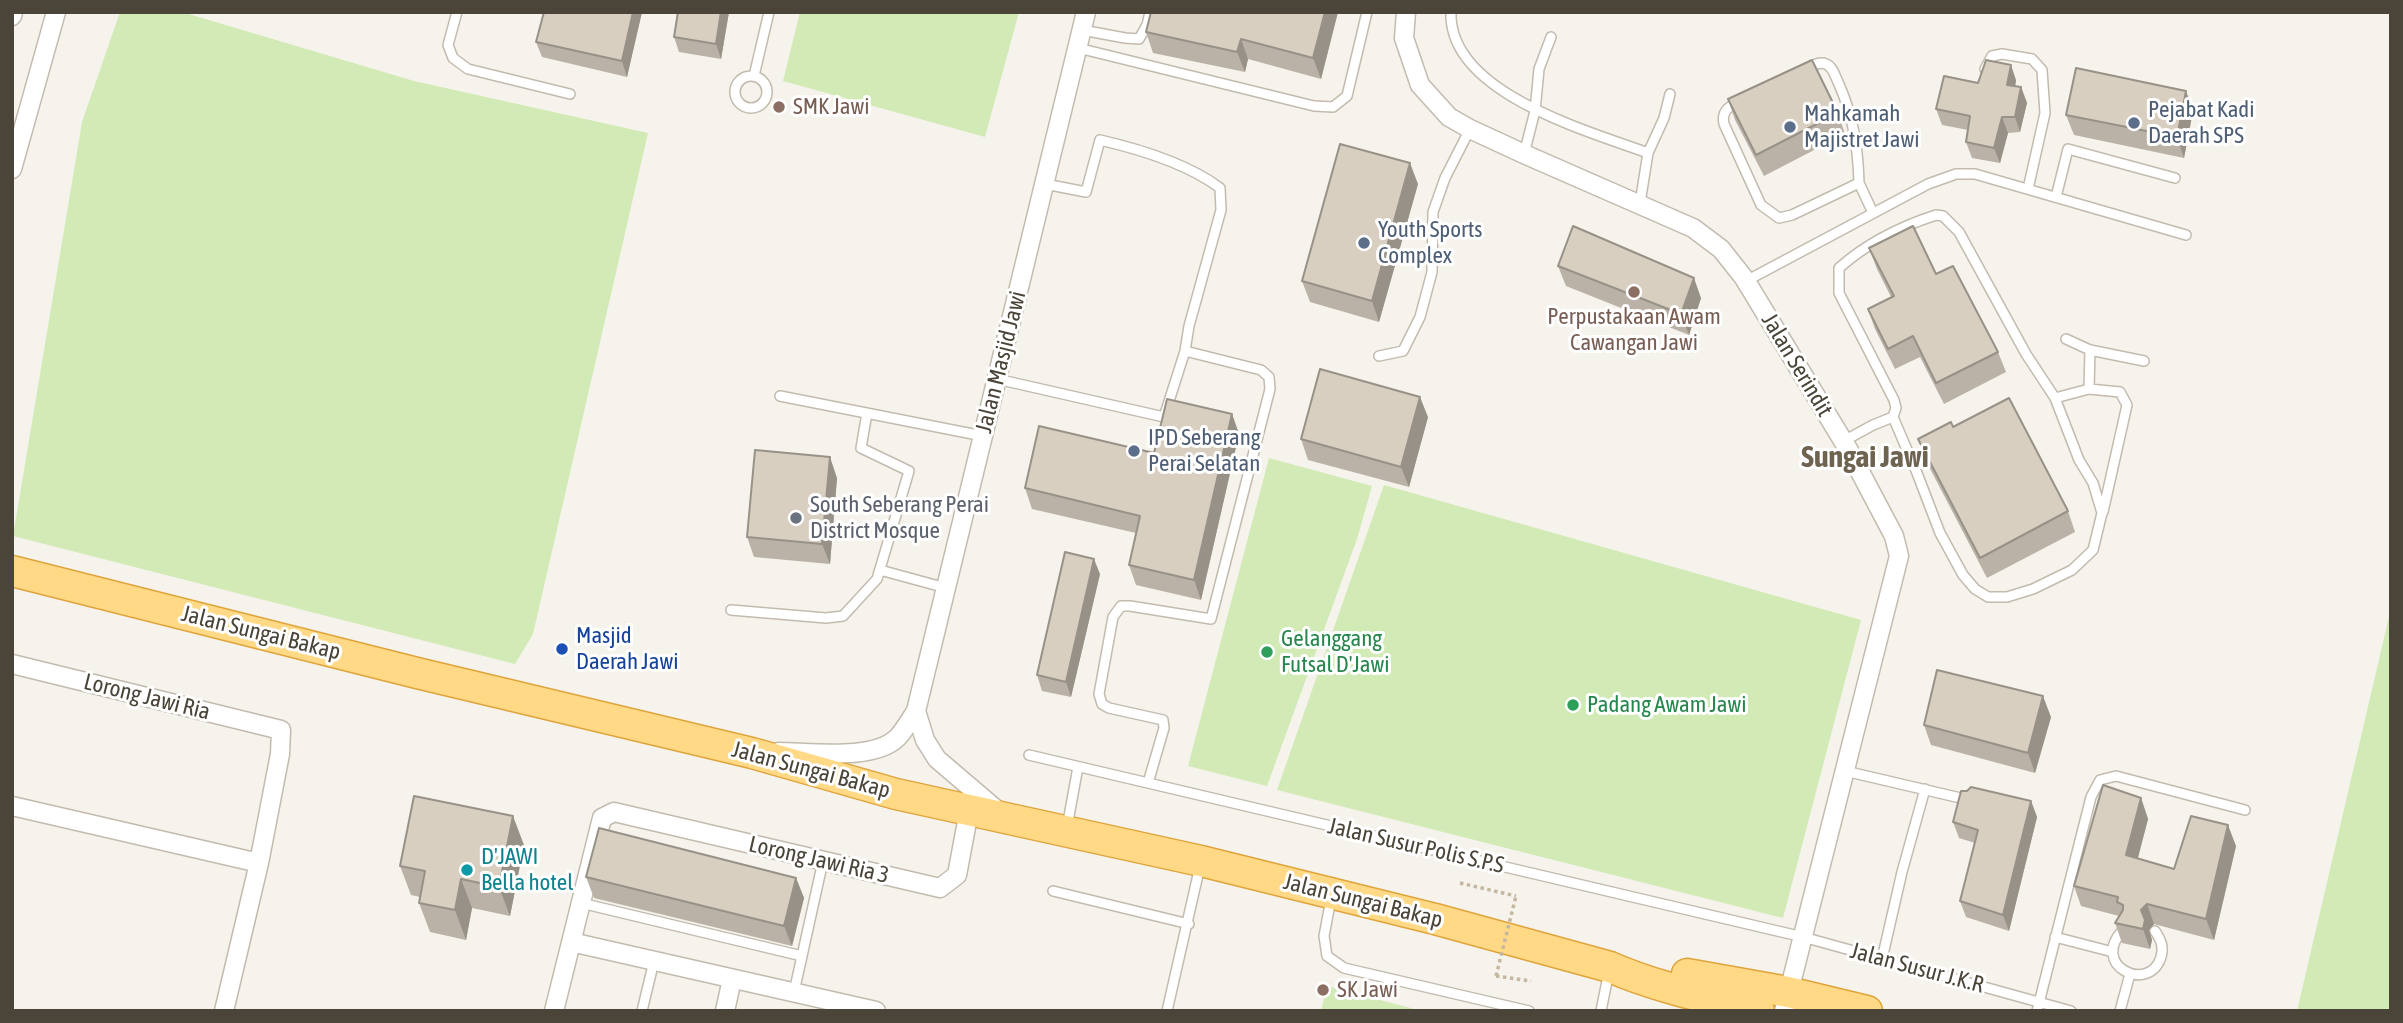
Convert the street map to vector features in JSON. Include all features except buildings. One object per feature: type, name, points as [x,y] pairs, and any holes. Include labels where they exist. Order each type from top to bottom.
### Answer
[{"type":"highway","name":"Jalan Sungai Bakap","points":[[12,571],[752,753],[896,794],[1066,830],[1332,893],[1610,967],[1635,978],[1679,991],[1759,1011]]},
{"type":"highway","name":"Jalan Sungai Bakap","points":[[1610,967],[1636,964],[1786,1002],[1867,1011]]},
{"type":"highway","points":[[1679,991],[1717,1011]]},
{"type":"street","points":[[12,169],[56,12]]},
{"type":"street","name":"Jalan Serindit","points":[[1406,12],[1404,38],[1420,86],[1449,117],[1524,154],[1693,228],[1721,250],[1746,281],[1842,442],[1894,536],[1899,556],[1786,1002]]},
{"type":"street","name":"Jalan Masjid Jawi","points":[[752,753],[862,752],[883,747],[898,738],[916,711],[1084,21]]},
{"type":"street","name":"Lorong Jawi Ria","points":[[12,664],[281,730],[280,754],[259,863]]},
{"type":"street","points":[[916,711],[925,740],[937,759],[1005,817]]},
{"type":"street","points":[[12,806],[259,863],[224,1011]]},
{"type":"street","name":"Lorong Jawi Ria 3","points":[[581,903],[601,818],[614,811],[940,888],[957,875],[969,811]]},
{"type":"street","points":[[554,1011],[581,903]]},
{"type":"street","points":[[571,942],[876,1011]]},
{"type":"street","points":[[725,1011],[732,979]]},
{"type":"lane","points":[[457,12],[448,45],[453,58],[468,69],[570,94]]},
{"type":"lane","points":[[754,76],[769,12]]},
{"type":"lane","points":[[1084,21],[1125,38],[1139,39],[1147,25],[1150,12]]},
{"type":"lane","points":[[1078,48],[1314,106],[1333,107],[1347,96],[1367,12]]},
{"type":"lane","points":[[1451,12],[1450,24],[1457,43],[1476,71],[1535,111],[1648,153]]},
{"type":"lane","points":[[1524,154],[1535,111],[1539,69],[1551,37]]},
{"type":"lane","points":[[1982,81],[1989,60],[1997,54],[2032,60],[2042,70],[2045,113],[2028,189]]},
{"type":"lane","points":[[1791,76],[1820,64],[1826,64],[1833,71],[1847,101],[1855,130],[1859,183],[1874,214]]},
{"type":"lane","points":[[1640,203],[1648,153],[1664,118],[1670,94]]},
{"type":"lane","points":[[1755,94],[1727,109],[1723,118],[1761,205],[1771,215],[1779,218],[1792,215],[1859,183]]},
{"type":"lane","points":[[1379,356],[1403,351],[1420,317],[1432,272],[1433,212],[1445,177],[1470,129]]},
{"type":"lane","points":[[997,379],[1164,417],[1185,351],[1189,326],[1221,210],[1220,188],[1206,177],[1133,148],[1100,140],[1086,192],[1045,184]]},
{"type":"lane","points":[[2056,197],[2068,149],[2175,178]]},
{"type":"lane","points":[[1746,281],[1928,184],[1956,174],[1975,174],[2186,234]]},
{"type":"lane","points":[[2055,398],[2089,389],[2120,392],[2127,405],[2102,513],[2093,551],[2072,570],[2033,589],[2007,597],[1988,597],[1975,589],[1964,575],[1940,533],[1893,417],[1896,408],[1894,400],[1839,293],[1839,268],[1852,256],[1878,241],[1936,215],[1943,216],[1959,232],[2026,354],[2055,398],[2079,460],[2093,484],[2102,513]]},
{"type":"lane","points":[[2066,338],[2090,350],[2144,360]]},
{"type":"lane","points":[[2089,389],[2090,350]]},
{"type":"lane","points":[[1148,783],[1164,728],[1163,720],[1109,708],[1102,704],[1099,694],[1113,617],[1121,606],[1130,606],[1211,619],[1270,389],[1269,377],[1261,370],[1185,351]]},
{"type":"lane","points":[[780,397],[984,436]]},
{"type":"lane","points":[[731,610],[826,618],[843,616],[877,579],[909,471],[861,447],[867,414]]},
{"type":"lane","points":[[1842,442],[1893,417]]},
{"type":"lane","points":[[880,570],[946,588]]},
{"type":"lane","name":"Jalan Susur Polis S.P.S","points":[[1029,755],[1802,937]]},
{"type":"lane","points":[[1066,830],[1078,767]]},
{"type":"lane","points":[[1845,772],[1970,800]]},
{"type":"lane","points":[[2038,1006],[2091,797],[2100,780],[2116,776],[2245,810]]},
{"type":"lane","points":[[1882,959],[1902,872],[1926,789]]},
{"type":"lane","points":[[794,992],[823,860]]},
{"type":"lane","points":[[1167,1011],[1189,924],[1201,861]]},
{"type":"lane","points":[[1053,891],[1189,924]]},
{"type":"lane","points":[[1332,893],[1324,936],[1325,946],[1327,956],[1344,968],[1529,1011]]},
{"type":"lane","points":[[581,903],[802,956]]},
{"type":"lane","points":[[2124,929],[2116,937],[2114,959],[2120,968],[2130,974],[2141,975],[2152,971],[2159,963],[2161,941],[2155,931]]},
{"type":"lane","name":"Jalan Susur J.K.R","points":[[1802,937],[2038,1006],[2071,1011]]},
{"type":"lane","points":[[2055,937],[2113,952]]},
{"type":"lane","points":[[642,1011],[654,961]]},
{"type":"lane","points":[[1601,1011],[1610,967]]},
{"type":"lane","points":[[2120,1011],[2130,974]]},
{"type":"path","points":[[1461,883],[1516,896],[1496,976],[1531,981]]},
{"type":"green space","points":[[120,12],[182,12],[414,81],[648,133],[533,634],[515,664],[13,536],[82,122]]},
{"type":"green space","points":[[800,12],[1019,12],[985,137],[783,81]]},
{"type":"green space","name":"Gelanggang Futsal D'Jawi","points":[[1269,458],[1372,486],[1357,539],[1267,786],[1188,766]]},
{"type":"green space","name":"Padang Awam Jawi","points":[[1384,485],[1861,620],[1783,918],[1277,790]]},
{"type":"green space","points":[[2391,608],[2391,1011],[2297,1011]]},
{"type":"green space","points":[[1327,986],[1422,1011],[1321,1011]]},
{"type":"place","name":"SMK Jawi","points":[[779,107]]},
{"type":"place","name":"Pejabat Kadi Daerah SPS","points":[[2134,123]]},
{"type":"place","name":"Mahkamah Majistret Jawi","points":[[1790,127]]},
{"type":"place","name":"Youth Sports Complex","points":[[1364,243]]},
{"type":"place","name":"Perpustakaan Awam Cawangan Jawi","points":[[1634,292]]},
{"type":"place","name":"IPD Seberang Perai Selatan","points":[[1134,451]]},
{"type":"place","name":"South Seberang Perai District Mosque","points":[[796,518]]},
{"type":"place","name":"Masjid Daerah Jawi","points":[[562,649]]},
{"type":"place","name":"Gelanggang Futsal D'Jawi","points":[[1267,652]]},
{"type":"place","name":"Padang Awam Jawi","points":[[1573,705]]},
{"type":"place","name":"D'JAWI Bella hotel","points":[[467,870]]},
{"type":"place","name":"SK Jawi","points":[[1323,990]]},
{"type":"district","name":"Sungai Jawi","points":[[1865,458]]}]
